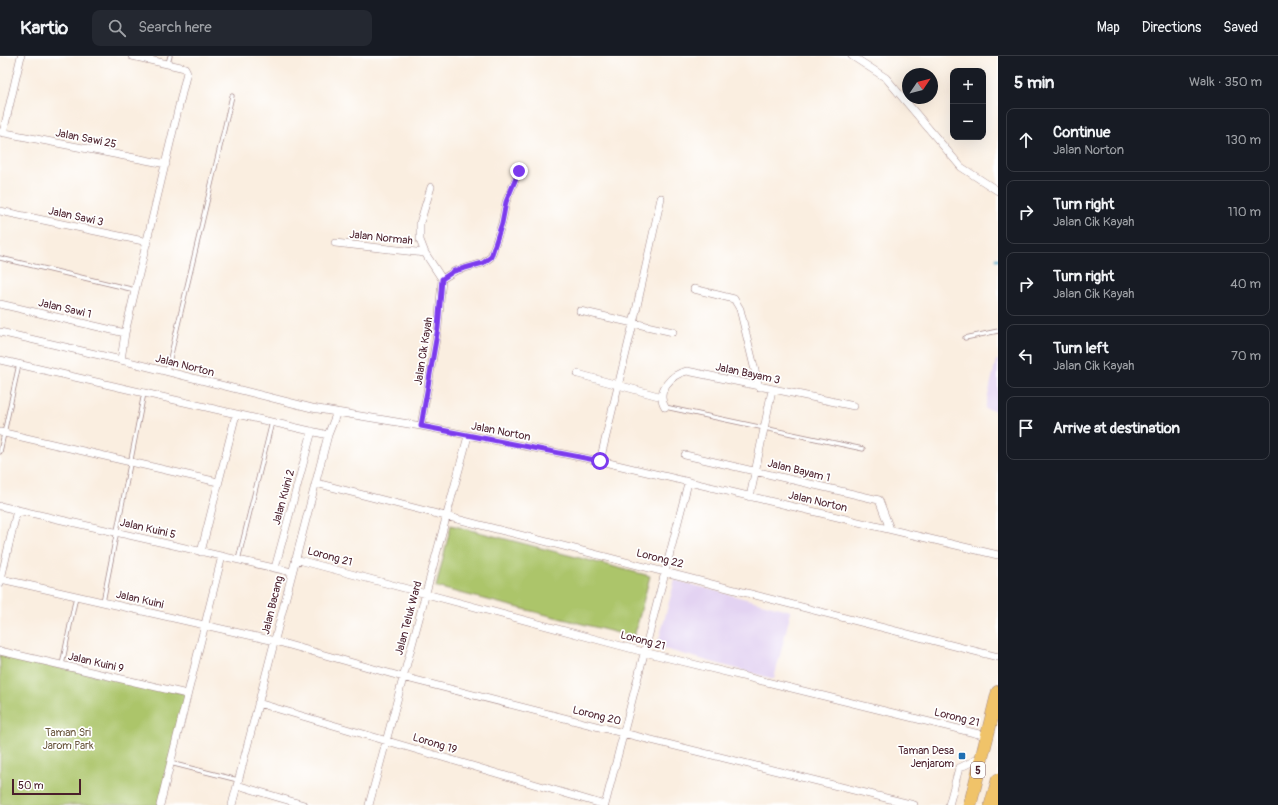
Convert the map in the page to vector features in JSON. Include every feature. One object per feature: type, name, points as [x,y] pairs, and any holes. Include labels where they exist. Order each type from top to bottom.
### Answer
[{"type":"highway","name":"5","points":[[970,805],[998,692]]},
{"type":"highway","name":"5","points":[[991,805],[998,780]]},
{"type":"street","points":[[1,133],[21,56]]},
{"type":"street","points":[[121,360],[125,333],[148,242],[187,72],[185,68],[169,60],[132,56]]},
{"type":"street","points":[[852,56],[886,78],[961,167],[998,191]]},
{"type":"street","name":"Jalan Sawi 25","points":[[1,133],[166,164]]},
{"type":"street","points":[[431,187],[420,223],[420,240],[425,253],[442,279],[454,271],[483,263],[491,257],[502,223],[506,202],[519,171]]},
{"type":"street","points":[[600,461],[619,385],[661,198]]},
{"type":"street","name":"Jalan Sawi 3","points":[[0,211],[148,242]]},
{"type":"street","name":"Jalan Normah","points":[[334,243],[425,253]]},
{"type":"street","name":"Jalan Cik Kayah","points":[[421,426],[438,328],[442,279]]},
{"type":"street","points":[[694,289],[734,299],[740,309],[759,386]]},
{"type":"street","name":"Jalan Sawi 1","points":[[0,304],[125,333]]},
{"type":"street","points":[[580,311],[673,332]]},
{"type":"street","name":"Jalan Norton","points":[[0,332],[121,360],[312,408],[421,426],[600,461],[998,555]]},
{"type":"street","points":[[0,360],[328,435]]},
{"type":"street","name":"Jalan Bayam 3","points":[[662,397],[665,386],[670,378],[687,370],[772,390],[854,406]]},
{"type":"street","points":[[578,374],[662,397],[662,403],[665,407]]},
{"type":"street","points":[[750,497],[772,390]]},
{"type":"street","name":"Jalan Bacang","points":[[232,805],[295,558],[328,435],[337,412]]},
{"type":"street","points":[[201,552],[236,414]]},
{"type":"street","name":"Jalan Kuini 2","points":[[275,568],[312,431]]},
{"type":"street","points":[[2,432],[218,482]]},
{"type":"street","name":"Jalan Teluk Ward","points":[[369,805],[468,436]]},
{"type":"street","name":"Jalan Bayam 1","points":[[685,455],[756,470],[879,500],[890,529]]},
{"type":"street","points":[[605,805],[688,482]]},
{"type":"street","name":"Lorong 22","points":[[316,483],[998,657]]},
{"type":"street","name":"Jalan Kuini 5","points":[[0,506],[292,572]]},
{"type":"street","points":[[0,581],[17,510]]},
{"type":"street","points":[[160,805],[222,556]]},
{"type":"street","name":"Lorong 21","points":[[295,558],[644,652],[987,736]]},
{"type":"street","name":"Jalan Kuini","points":[[0,581],[76,596],[275,641]]},
{"type":"street","name":"Lorong 20","points":[[275,641],[404,677],[914,805]]},
{"type":"street","name":"Jalan Kuini 9","points":[[0,651],[187,694]]},
{"type":"street","name":"Lorong 19","points":[[258,703],[605,805]]},
{"type":"street","points":[[949,805],[959,768],[982,756]]},
{"type":"street","points":[[237,782],[304,805]]},
{"type":"lane","points":[[167,372],[232,96]]},
{"type":"lane","points":[[0,258],[136,290]]},
{"type":"lane","points":[[964,338],[998,331]]},
{"type":"lane","points":[[0,452],[2,432],[18,364]]},
{"type":"lane","points":[[103,602],[129,462],[144,393]]},
{"type":"lane","points":[[665,407],[863,449]]},
{"type":"lane","points":[[238,560],[272,422]]},
{"type":"lane","points":[[62,665],[76,596]]},
{"type":"lane","points":[[170,763],[237,782]]},
{"type":"shaded area","points":[[996,360],[998,360],[998,411],[985,409]]},
{"type":"shaded area","points":[[675,580],[791,611],[774,679],[657,647]]},
{"type":"green space","points":[[451,525],[650,576],[634,637],[436,587]]},
{"type":"green space","name":"Taman Sri Jarom Park","points":[[0,655],[187,694],[160,805],[0,805]]},
{"type":"place","name":"Taman Desa Jenjarom","points":[[962,756]]},
{"type":"route","points":[[519,171],[506,202],[498,239],[491,257],[483,263],[470,268],[454,271],[442,279],[438,328],[432,371],[421,426],[600,461]]}]
